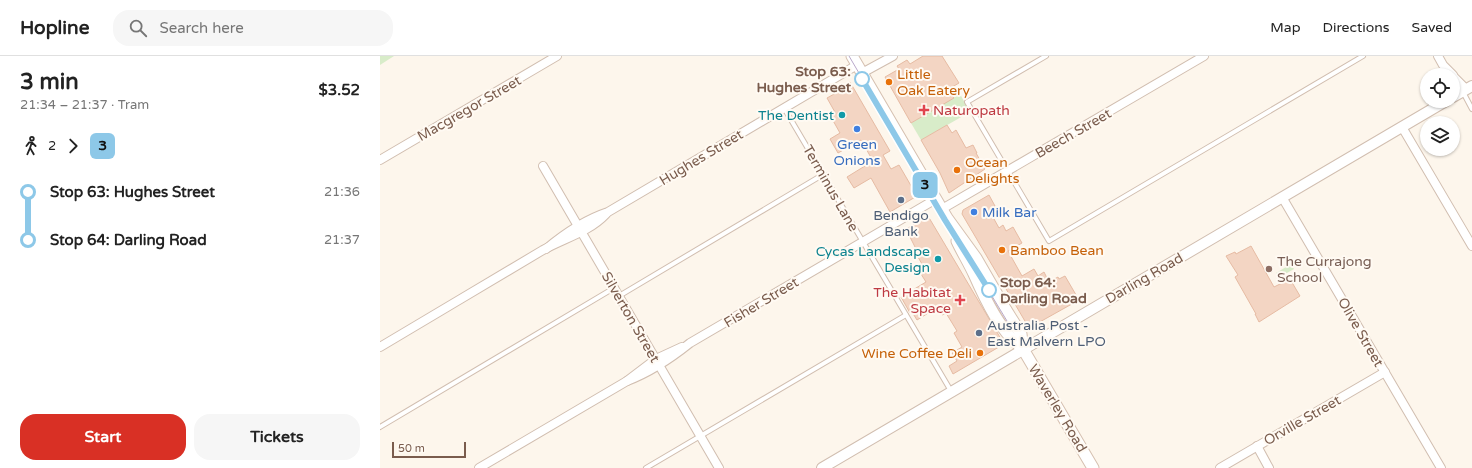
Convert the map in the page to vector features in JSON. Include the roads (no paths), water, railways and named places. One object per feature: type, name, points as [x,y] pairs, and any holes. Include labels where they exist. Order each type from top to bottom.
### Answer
[{"type":"main road","name":"Waverley Road","points":[[857,65],[944,214],[976,258],[1021,334],[1023,349],[1093,468]]},
{"type":"street","name":"Macgregor Street","points":[[380,160],[558,56]]},
{"type":"street","name":"Hughes Street","points":[[380,347],[579,228],[600,220],[608,212],[857,65],[892,56]]},
{"type":"street","name":"Beech Street","points":[[944,214],[1008,171],[1204,56]]},
{"type":"street","points":[[1438,56],[1447,68]]},
{"type":"street","name":"Darling Road","points":[[822,468],[1434,108]]},
{"type":"street","points":[[1402,127],[1472,246]]},
{"type":"street","name":"Silverton Street","points":[[543,166],[719,468]]},
{"type":"street","name":"Olive Street","points":[[1282,197],[1440,468]]},
{"type":"street","name":"Fisher Street","points":[[479,468],[627,381],[645,374],[658,362],[936,199]]},
{"type":"street","name":"Orville Street","points":[[1220,468],[1385,372]]},
{"type":"street","points":[[1257,446],[1269,468]]},
{"type":"lane","points":[[1046,56],[967,102],[1049,241],[1363,56]]},
{"type":"lane","points":[[1460,92],[1472,109]]},
{"type":"lane","name":"Terminus Lane","points":[[784,107],[951,392]]},
{"type":"lane","points":[[619,296],[824,174]]},
{"type":"lane","points":[[380,426],[614,288]]},
{"type":"lane","points":[[646,468],[906,315]]},
{"type":"tram line","points":[[849,56],[945,220],[1007,321]]},
{"type":"tram line","name":"3","points":[[862,79],[956,240],[989,290]]},
{"type":"place","name":"Stop 63: Hughes Street","points":[[862,79]]},
{"type":"place","name":"Little Oak Eatery","points":[[889,82]]},
{"type":"place","name":"Naturopath","points":[[924,110]]},
{"type":"place","name":"The Dentist","points":[[842,115]]},
{"type":"place","name":"Green Onions","points":[[857,129]]},
{"type":"place","name":"Ocean Delights","points":[[957,170]]},
{"type":"place","name":"Bendigo Bank","points":[[901,200]]},
{"type":"place","name":"Milk Bar","points":[[974,212]]},
{"type":"place","name":"Bamboo Bean","points":[[1002,250]]},
{"type":"place","name":"Cycas Landscape Design","points":[[938,259]]},
{"type":"place","name":"The Currajong School","points":[[1269,269]]},
{"type":"place","name":"Stop 64: Darling Road","points":[[989,290]]},
{"type":"place","name":"The Habitat Space","points":[[960,300]]},
{"type":"place","name":"Australia Post - East Malvern LPO","points":[[979,333]]},
{"type":"place","name":"Wine Coffee Deli","points":[[980,353]]}]
